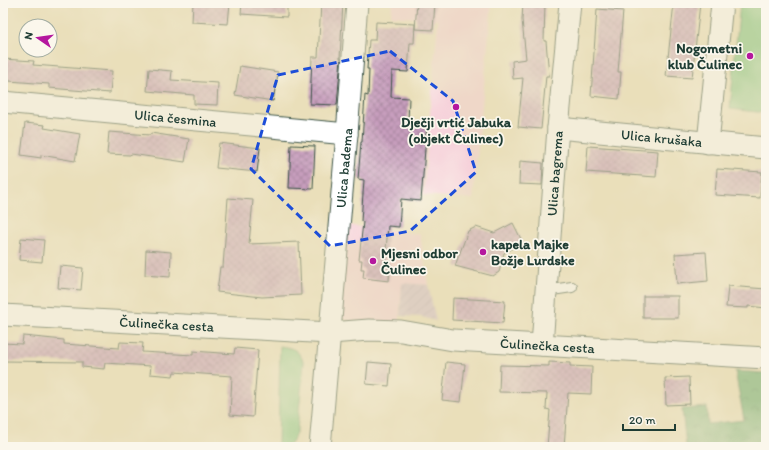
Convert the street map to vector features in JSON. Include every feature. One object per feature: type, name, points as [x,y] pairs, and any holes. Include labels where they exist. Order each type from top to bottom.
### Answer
[{"type":"street","name":"Ulica badema","points":[[330,333],[357,3]]},
{"type":"street","name":"Ulica bagrema","points":[[542,345],[558,128],[570,3]]},
{"type":"street","points":[[708,143],[722,3]]},
{"type":"street","name":"Ulica česmina","points":[[3,102],[347,134]]},
{"type":"street","name":"Ulica krušaka","points":[[558,128],[766,148]]},
{"type":"street","name":"Čulinečka cesta","points":[[3,315],[330,333],[365,330],[400,332],[453,340],[766,358]]},
{"type":"street","points":[[320,447],[330,333]]},
{"type":"lane","points":[[545,291],[572,287]]},
{"type":"highlighted area","points":[[390,51],[453,101],[476,172],[410,231],[330,246],[251,169],[278,75]]},
{"type":"shaded area","name":"Dječji vrtić Jabuka (objekt Čulinec)","points":[[392,3],[492,3],[473,199],[423,195],[438,20],[391,16]]},
{"type":"shaded area","points":[[345,225],[420,234],[428,285],[402,283],[399,323],[350,321],[343,318],[339,313]]},
{"type":"shaded area","points":[[402,283],[428,285],[436,321],[422,317],[400,316]]},
{"type":"green space","name":"Nogometni klub Čulinec","points":[[740,3],[766,3],[766,113],[730,109]]},
{"type":"green space","points":[[280,346],[298,352],[304,363],[297,430],[292,443],[285,447],[278,444]]},
{"type":"green space","points":[[735,371],[766,373],[766,447],[686,447],[682,409],[707,407],[708,424],[744,420]]},
{"type":"building","points":[[193,3],[230,3],[228,24],[192,22]]},
{"type":"building","points":[[242,3],[287,3],[287,17],[241,14]]},
{"type":"building","points":[[321,3],[343,3],[341,58],[337,105],[310,104],[312,57],[318,57]]},
{"type":"building","points":[[417,3],[435,3],[433,30],[415,29]]},
{"type":"building","points":[[523,3],[545,3],[544,41],[546,41],[549,76],[546,76],[541,129],[518,127],[523,78],[513,79],[512,61],[526,59],[522,20]]},
{"type":"building","points":[[674,3],[700,3],[692,78],[666,76]]},
{"type":"building","points":[[597,9],[623,11],[618,72],[621,72],[619,99],[591,96]]},
{"type":"building","points":[[376,22],[415,24],[414,43],[410,43],[408,72],[392,71],[391,97],[409,98],[408,122],[427,123],[421,201],[401,199],[399,227],[388,226],[385,262],[390,262],[389,281],[363,278],[364,269],[361,269],[362,260],[359,260],[363,222],[361,221],[364,180],[358,179],[365,95],[368,96],[369,69],[367,69],[369,40],[375,40]]},
{"type":"building","points":[[3,59],[34,61],[33,65],[112,71],[110,93],[49,88],[49,84],[9,81],[9,79],[3,78]]},
{"type":"building","points":[[240,66],[278,72],[273,101],[235,95]]},
{"type":"building","points":[[149,69],[172,71],[171,80],[218,83],[217,105],[194,104],[194,95],[147,91]]},
{"type":"building","points":[[25,123],[45,125],[44,128],[80,134],[75,161],[41,155],[41,158],[21,155]]},
{"type":"building","points":[[109,132],[150,135],[151,133],[189,139],[185,162],[131,154],[107,154]]},
{"type":"building","points":[[219,143],[260,148],[257,172],[216,168]]},
{"type":"building","points":[[291,145],[315,146],[313,189],[289,188]]},
{"type":"building","points":[[588,146],[658,151],[656,177],[586,172]]},
{"type":"building","points":[[520,161],[543,163],[542,185],[519,184]]},
{"type":"building","points":[[717,169],[762,172],[760,198],[715,195]]},
{"type":"building","points":[[228,198],[253,200],[249,244],[299,242],[301,295],[262,297],[217,292],[220,267],[223,267]]},
{"type":"building","name":"kapela Majke Božje Lurdske","points":[[513,223],[523,243],[504,253],[499,272],[493,276],[455,266],[468,231],[476,227],[494,233]]},
{"type":"building","points":[[21,238],[44,240],[42,262],[19,260]]},
{"type":"building","points":[[146,250],[171,252],[170,277],[145,275]]},
{"type":"building","points":[[706,252],[708,281],[677,284],[675,254]]},
{"type":"building","points":[[60,266],[83,268],[81,290],[58,288]]},
{"type":"building","points":[[728,286],[766,289],[766,308],[748,306],[748,308],[726,307]]},
{"type":"building","points":[[643,296],[678,296],[678,318],[643,318]]},
{"type":"building","points":[[453,298],[505,301],[503,323],[452,320]]},
{"type":"building","points":[[23,336],[64,340],[64,344],[119,348],[120,342],[143,343],[142,352],[193,355],[193,351],[234,354],[235,348],[258,350],[253,417],[230,415],[232,376],[174,372],[173,376],[150,374],[151,366],[105,363],[104,369],[82,367],[82,362],[3,361],[3,343],[22,344]]},
{"type":"building","points":[[368,362],[391,364],[389,386],[366,384]]},
{"type":"building","points":[[446,362],[465,364],[461,402],[442,400]]},
{"type":"building","points":[[549,362],[570,363],[570,366],[592,367],[591,394],[568,393],[564,447],[547,447],[550,410],[546,409],[547,393],[499,392],[500,365],[549,366]]},
{"type":"building","points":[[689,377],[690,404],[666,405],[665,378]]},
{"type":"place","name":"Nogometni klub Čulinec","points":[[750,56]]},
{"type":"place","name":"Dječji vrtić Jabuka (objekt Čulinec)","points":[[456,107]]},
{"type":"place","name":"kapela Majke Božje Lurdske","points":[[483,252]]},
{"type":"place","name":"Mjesni odbor Čulinec","points":[[373,261]]}]
